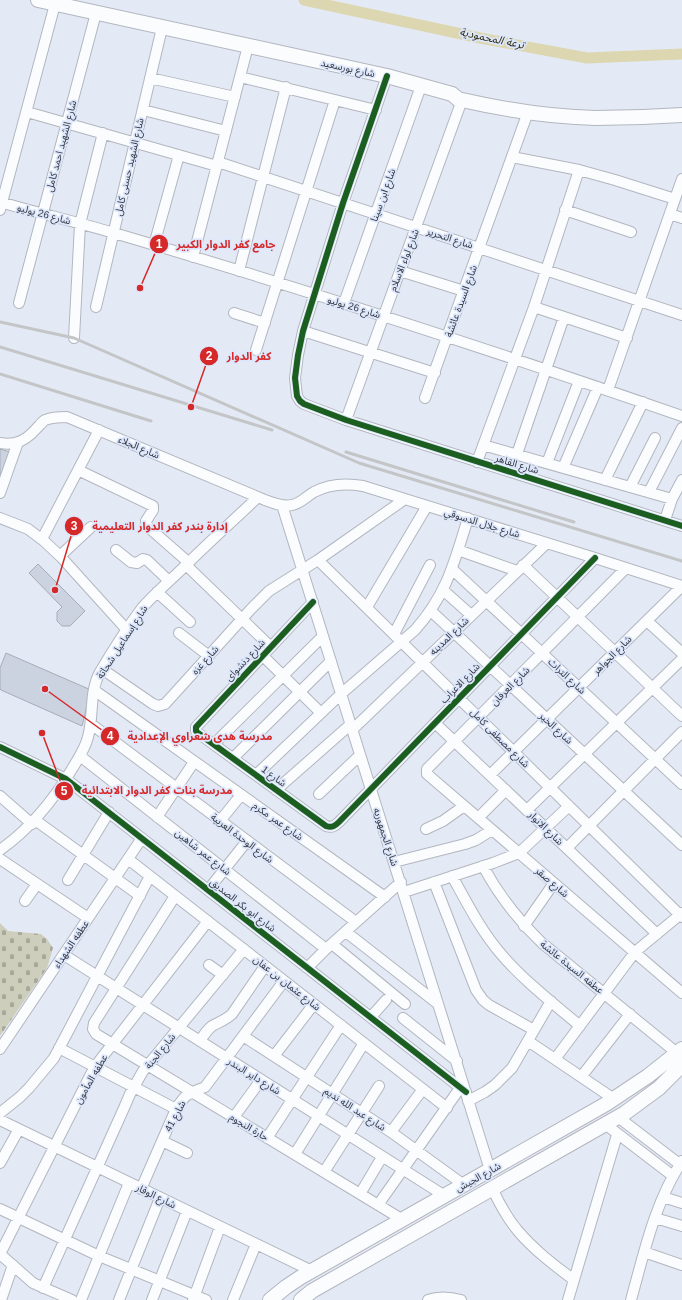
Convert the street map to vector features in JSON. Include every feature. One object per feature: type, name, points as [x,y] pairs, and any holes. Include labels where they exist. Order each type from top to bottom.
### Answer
[{"type":"main road","name":"شارع بورسعيد","points":[[38,0],[387,76],[452,94],[458,99],[528,112],[595,118],[682,116]]},
{"type":"main road","name":"شارع الجيش","points":[[270,1300],[286,1287],[312,1271],[614,1099],[680,1056]]},
{"type":"main road","name":"شارع الجيش","points":[[302,1300],[312,1291],[618,1117],[659,1088],[680,1056]]},
{"type":"street","points":[[1,205],[55,4]]},
{"type":"street","name":"شارع الشهيد احمد كامل","points":[[19,303],[96,12]]},
{"type":"street","name":"شارع الشهيد حسنى كامل","points":[[96,307],[162,28]]},
{"type":"street","points":[[193,257],[248,46]]},
{"type":"street","name":"شارع القاهر","points":[[387,76],[303,330],[295,378],[297,396],[300,401],[304,404],[346,420],[682,526]]},
{"type":"street","points":[[240,77],[376,110]]},
{"type":"street","points":[[150,78],[235,97]]},
{"type":"street","name":"شارع ابن سينا","points":[[344,303],[421,86]]},
{"type":"street","points":[[239,271],[286,88]]},
{"type":"street","points":[[256,350],[335,100]]},
{"type":"street","name":"شارع لواء الاسلام","points":[[346,420],[462,100]]},
{"type":"street","points":[[143,110],[226,130]]},
{"type":"street","name":"شارع التحرير","points":[[27,112],[179,155],[263,176],[682,315]]},
{"type":"street","name":"شارع السيدة عائشة","points":[[425,398],[528,112]]},
{"type":"street","points":[[74,338],[80,224],[103,133]]},
{"type":"street","points":[[154,245],[179,155]]},
{"type":"street","points":[[512,157],[579,170],[675,199]]},
{"type":"street","points":[[477,462],[534,307],[579,170]]},
{"type":"street","points":[[608,390],[681,184]]},
{"type":"street","name":"شارع 26 يوليو","points":[[1,205],[43,213],[114,233],[344,303],[516,358],[682,416]]},
{"type":"street","points":[[565,210],[631,232]]},
{"type":"street","points":[[670,214],[682,218]]},
{"type":"street","points":[[400,271],[464,291]]},
{"type":"street","points":[[534,307],[627,338]]},
{"type":"street","points":[[234,313],[265,323]]},
{"type":"street","points":[[517,454],[564,317]]},
{"type":"street","points":[[303,330],[435,373]]},
{"type":"street","points":[[546,463],[579,381]]},
{"type":"street","points":[[563,468],[598,387]]},
{"type":"street","points":[[605,480],[643,402]]},
{"type":"street","name":"شارع الجلاء","points":[[18,442],[29,436],[43,421],[50,418],[67,417],[258,497],[282,505]]},
{"type":"street","points":[[649,492],[682,428]]},
{"type":"street","points":[[42,539],[99,430]]},
{"type":"street","points":[[630,487],[654,438]]},
{"type":"street","points":[[0,442],[12,444],[18,442]]},
{"type":"street","points":[[0,493],[18,442]]},
{"type":"street","name":"شارع القاهر","points":[[483,445],[672,499]]},
{"type":"street","points":[[78,470],[153,506],[153,510],[146,521],[147,526],[271,647]]},
{"type":"street","points":[[665,520],[672,499],[682,480]]},
{"type":"street","name":"شارع جلال الدسوقي","points":[[282,505],[293,505],[324,488],[344,484],[363,486],[682,586]]},
{"type":"street","name":"شارع إسماعيل شحاتة","points":[[0,850],[19,836],[44,811],[80,756],[88,738],[91,724],[91,706],[94,690],[102,669],[143,608],[157,592],[258,497]]},
{"type":"street","name":"شارع غزه","points":[[102,669],[156,706],[165,704],[269,591],[318,560],[405,499]]},
{"type":"street","name":"شارع الجمهوريه","points":[[282,505],[490,1170]]},
{"type":"street","points":[[367,608],[427,506]]},
{"type":"street","points":[[0,518],[28,529],[42,539],[60,556],[127,630]]},
{"type":"street","points":[[256,775],[341,694],[415,630],[431,611],[443,590],[452,568],[468,518]]},
{"type":"street","points":[[60,556],[91,528]]},
{"type":"street","name":"شارع المدينه","points":[[276,790],[352,727],[423,662],[546,543]]},
{"type":"street","points":[[116,550],[131,562],[137,563],[143,559],[147,560],[169,581]]},
{"type":"street","points":[[458,550],[520,568],[557,597],[682,716]]},
{"type":"street","name":"شارع الاعراب","points":[[340,822],[595,558]]},
{"type":"street","name":"شارع مصطفى كامل","points":[[318,560],[681,915]]},
{"type":"street","points":[[394,634],[430,565]]},
{"type":"street","name":"شارع التراث","points":[[452,568],[682,784]]},
{"type":"street","name":"شارع العرفان","points":[[427,769],[626,568]]},
{"type":"street","name":"شارع الجواهر","points":[[490,775],[682,586]]},
{"type":"street","points":[[443,590],[471,615]]},
{"type":"street","points":[[157,592],[190,622]]},
{"type":"street","name":"شارع دنشواى","points":[[198,733],[196,731],[196,727],[313,602]]},
{"type":"street","name":"شارع الخير","points":[[431,611],[682,845]]},
{"type":"street","points":[[647,621],[682,653]]},
{"type":"street","points":[[179,633],[209,656]]},
{"type":"street","points":[[214,744],[323,636]]},
{"type":"street","points":[[263,656],[321,714]]},
{"type":"street","points":[[527,810],[682,659]]},
{"type":"street","points":[[233,758],[331,661]]},
{"type":"street","name":"شارع عمر مكرم","points":[[94,690],[385,897]]},
{"type":"street","name":"شارع الانوار","points":[[435,723],[657,934]]},
{"type":"street","name":"شارع الوحدة العربية","points":[[91,724],[356,922]]},
{"type":"street","points":[[567,848],[682,732]]},
{"type":"street","name":"شارع 1","points":[[198,733],[326,826],[335,826],[340,822]]},
{"type":"street","name":"شارع ابو بكر الصديق","points":[[0,747],[66,779],[371,1018],[465,1094]]},
{"type":"street","points":[[319,794],[360,754]]},
{"type":"street","name":"شارع عمر شاهين","points":[[80,756],[225,870],[405,1004]]},
{"type":"street","points":[[157,817],[194,762]]},
{"type":"street","name":"شارع صقر","points":[[427,769],[427,774],[682,993]]},
{"type":"street","points":[[478,818],[506,790]]},
{"type":"street","points":[[220,821],[241,795]]},
{"type":"street","points":[[0,796],[33,822],[83,855],[140,896]]},
{"type":"street","points":[[426,829],[443,821],[464,806]]},
{"type":"street","points":[[307,968],[329,946],[385,897],[402,887],[434,882],[519,853],[570,806]]},
{"type":"street","points":[[68,880],[109,812]]},
{"type":"street","points":[[394,862],[465,844],[476,840],[492,830]]},
{"type":"street","name":"عطفه الشهداء","points":[[0,1049],[142,838]]},
{"type":"street","points":[[208,890],[248,841]]},
{"type":"street","points":[[0,859],[88,918]]},
{"type":"street","name":"شارع عثمان بن عفان","points":[[128,859],[446,1108]]},
{"type":"street","name":"عطفه السيدة عائشة","points":[[483,866],[502,899],[524,926],[542,943],[680,1056]]},
{"type":"street","points":[[0,1113],[30,1088],[54,1058],[150,876]]},
{"type":"street","points":[[452,876],[479,924],[501,954],[522,976],[580,1026]]},
{"type":"street","points":[[434,882],[476,990],[483,1000],[489,1005],[534,1030]]},
{"type":"street","points":[[524,926],[554,883]]},
{"type":"street","points":[[25,901],[37,884]]},
{"type":"street","points":[[116,988],[175,896]]},
{"type":"street","points":[[555,1059],[635,952],[681,915]]},
{"type":"street","name":"عطفه المأمون","points":[[0,1254],[54,1146],[96,1067],[112,1044],[208,921]]},
{"type":"street","points":[[346,932],[437,1003]]},
{"type":"street","name":"شارع الجنة","points":[[43,1288],[134,1087],[148,1066],[244,950]]},
{"type":"street","name":"شارع داير البندر","points":[[64,955],[444,1196]]},
{"type":"street","points":[[209,965],[223,975]]},
{"type":"street","points":[[200,1041],[209,1029],[217,1023],[225,1020],[232,1014],[265,966]]},
{"type":"street","name":"شارع 41","points":[[142,1189],[162,1141],[182,1099],[191,1092],[205,1087],[284,981]]},
{"type":"street","name":"حارة النجوم","points":[[116,988],[94,1023],[93,1029],[96,1034],[403,1220]]},
{"type":"street","points":[[371,1018],[386,1000]]},
{"type":"street","points":[[378,1204],[446,1108],[465,1094],[485,1092],[512,1068],[551,1001]]},
{"type":"street","points":[[274,1056],[314,1004]]},
{"type":"street","points":[[581,1077],[630,1014]]},
{"type":"street","points":[[403,1018],[457,1061]]},
{"type":"street","points":[[267,1138],[341,1025]]},
{"type":"street","name":"شارع عبد الله نديم","points":[[244,1036],[391,1132],[464,1185]]},
{"type":"street","points":[[528,1041],[614,1099]]},
{"type":"street","points":[[295,1154],[364,1043]]},
{"type":"street","points":[[59,1048],[176,1110]]},
{"type":"street","points":[[234,1117],[261,1080]]},
{"type":"street","points":[[324,1172],[379,1086]]},
{"type":"street","points":[[391,1132],[423,1089]]},
{"type":"street","points":[[618,1117],[681,1164],[673,1176],[655,1218],[631,1300]]},
{"type":"street","name":"شارع الوقار","points":[[0,1120],[312,1271]]},
{"type":"street","points":[[605,1124],[617,1135],[673,1176]]},
{"type":"street","points":[[0,1163],[18,1129]]},
{"type":"street","points":[[568,1300],[617,1135]]},
{"type":"street","points":[[162,1141],[187,1153]]},
{"type":"street","points":[[360,1194],[382,1157]]},
{"type":"street","points":[[81,1300],[129,1183]]},
{"type":"street","points":[[492,1188],[499,1203],[518,1230],[540,1253],[574,1280]]},
{"type":"street","points":[[664,1197],[682,1203]]},
{"type":"street","points":[[118,1300],[160,1198]]},
{"type":"street","points":[[0,1209],[99,1256],[159,1281],[194,1298],[206,1300]]},
{"type":"street","points":[[152,1300],[188,1211]]},
{"type":"street","points":[[655,1218],[682,1226]]},
{"type":"street","points":[[194,1298],[220,1227]]},
{"type":"street","points":[[233,1300],[256,1244]]},
{"type":"street","points":[[644,1252],[682,1265]]},
{"type":"street","points":[[0,1254],[33,1283],[72,1300]]},
{"type":"street","points":[[1,1300],[13,1265]]},
{"type":"street","points":[[428,1300],[441,1297],[450,1297],[461,1300]]},
{"type":"green space","points":[[0,923],[8,931],[41,934],[47,939],[53,948],[47,968],[0,1036]]},
{"type":"building","points":[[0,449],[10,452],[0,481]]},
{"type":"building","points":[[38,564],[85,611],[70,626],[62,626],[57,621],[57,612],[62,607],[29,573]]},
{"type":"building","points":[[6,653],[91,690],[82,726],[1,690],[0,668]]},
{"type":"waterway","name":"ترعة المحمودية","points":[[304,0],[480,38],[587,58],[682,54]]},
{"type":"railway","points":[[0,322],[74,338],[359,463],[682,561]]},
{"type":"railway","points":[[0,347],[272,430]]},
{"type":"railway","points":[[0,374],[151,421]]},
{"type":"railway","points":[[346,452],[574,522]]},
{"type":"cycle path","points":[[387,76],[343,203],[303,331],[295,378],[297,396],[300,401],[304,404],[346,420],[682,526]]},
{"type":"cycle path","points":[[313,602],[196,727],[196,731],[326,826],[332,827],[339,822],[595,558]]},
{"type":"cycle path","points":[[0,747],[66,779],[466,1092]]},
{"type":"place","name":"جامع كفر الدوار الكبير","points":[[140,288]]},
{"type":"place","name":"كفر الدوار","points":[[191,407]]},
{"type":"place","name":"إدارة بندر كفر الدوار التعليمية","points":[[55,590]]},
{"type":"place","name":"مدرسة هدى شعراوي الإعدادية","points":[[45,689]]},
{"type":"place","name":"مدرسة بنات كفر الدوار الابتدائية","points":[[42,733]]}]
